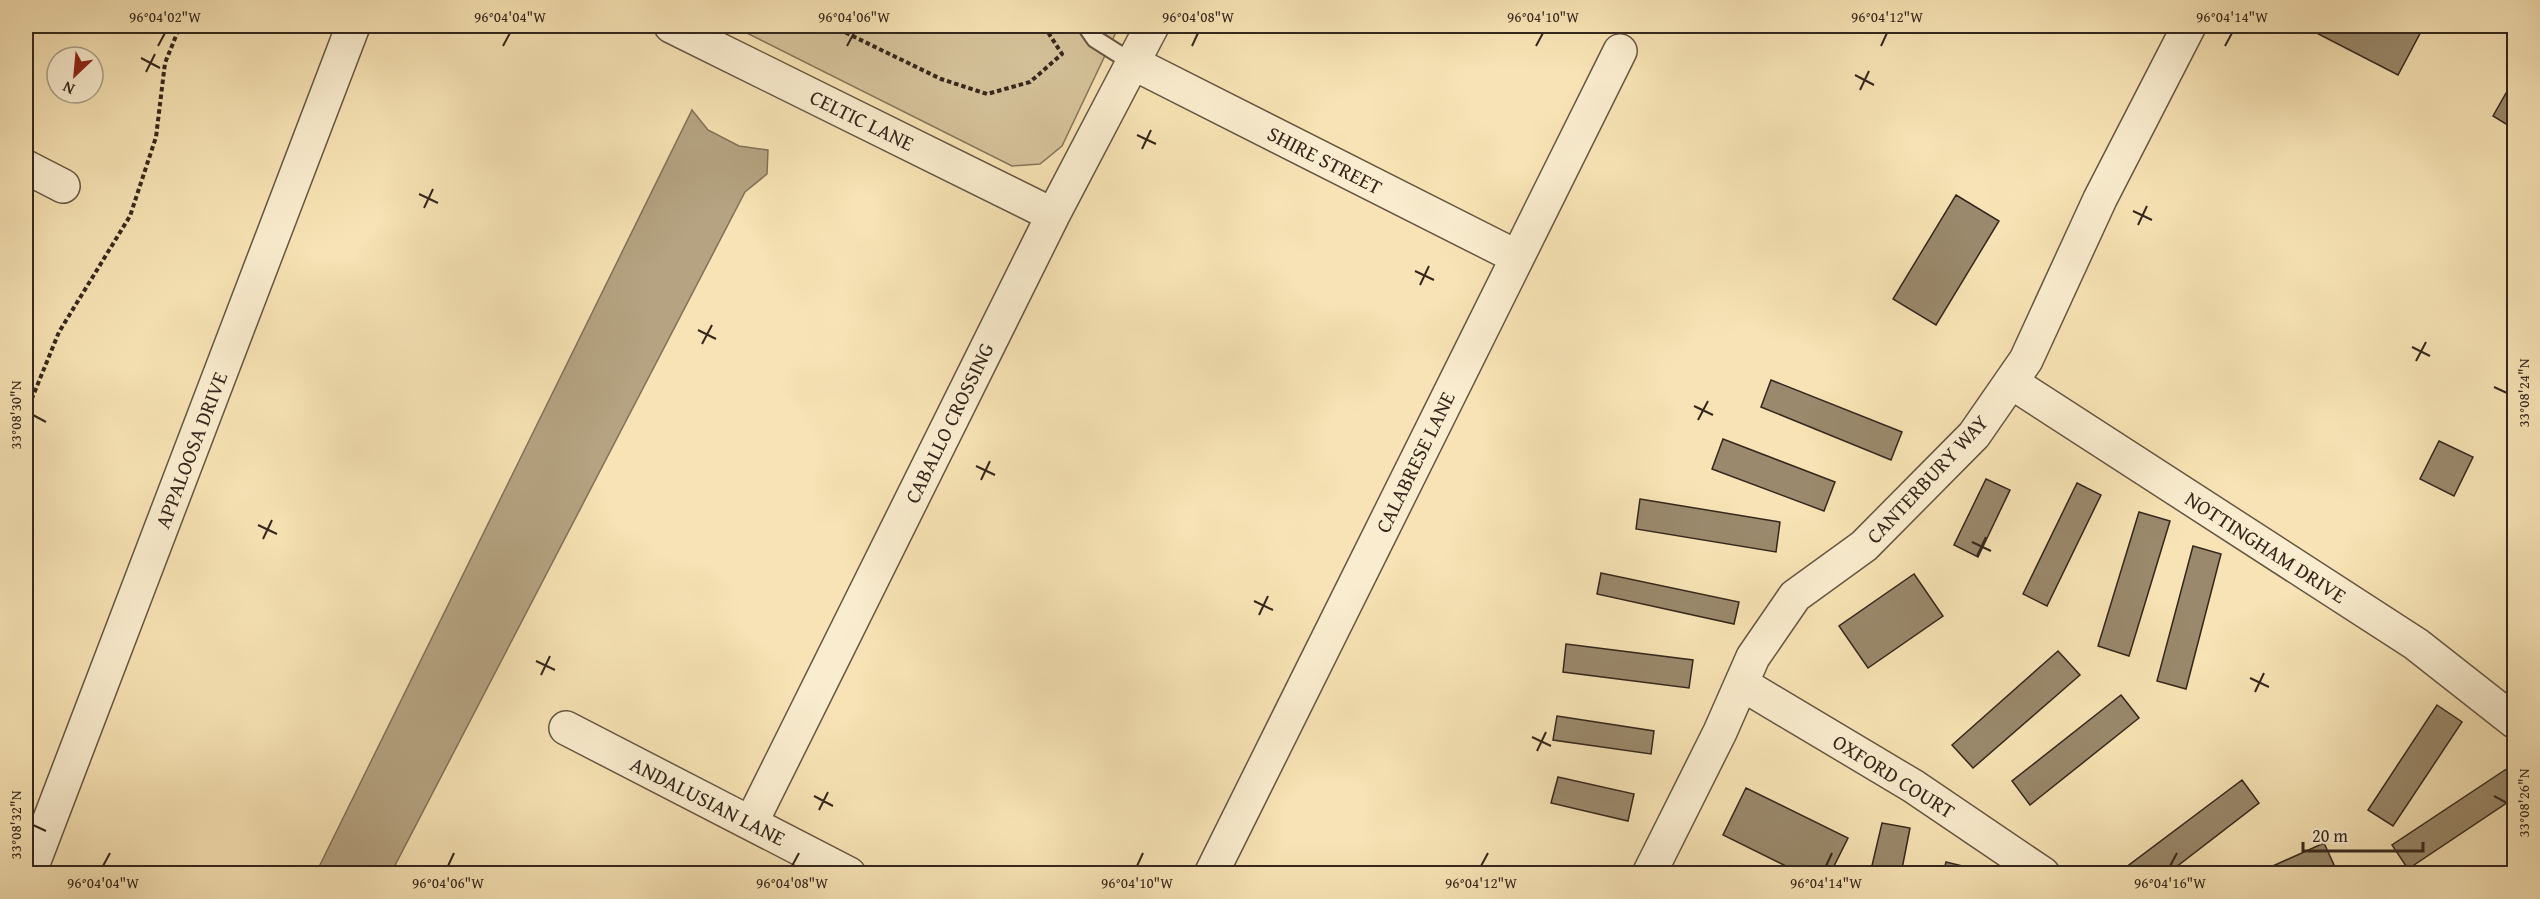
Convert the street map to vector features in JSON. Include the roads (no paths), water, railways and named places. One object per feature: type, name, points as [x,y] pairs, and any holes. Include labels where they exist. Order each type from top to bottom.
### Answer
[{"type":"street","name":"APPALOOSA DRIVE","points":[[29,873],[352,26]]},
{"type":"street","name":"CELTIC LANE","points":[[671,26],[1053,215]]},
{"type":"street","name":"CABALLO CROSSING","points":[[751,823],[1053,215],[1152,26]]},
{"type":"street","name":"CANTERBURY WAY","points":[[1649,873],[1742,684],[1753,657],[1795,596],[1864,546],[1974,435],[2026,360],[2100,199],[2189,26]]},
{"type":"street","name":"CALABRESE LANE","points":[[1211,873],[1620,51]]},
{"type":"street","name":"SHIRE STREET","points":[[1133,63],[1516,257]]},
{"type":"street","points":[[26,167],[63,186]]},
{"type":"street","name":"NOTTINGHAM DRIVE","points":[[2011,382],[2416,644],[2514,721]]},
{"type":"street","name":"OXFORD COURT","points":[[1742,684],[1913,786],[2043,873]]},
{"type":"street","name":"ANDALUSIAN LANE","points":[[566,728],[849,873]]},
{"type":"lane","points":[[1086,26],[1095,39],[1133,63]]}]
